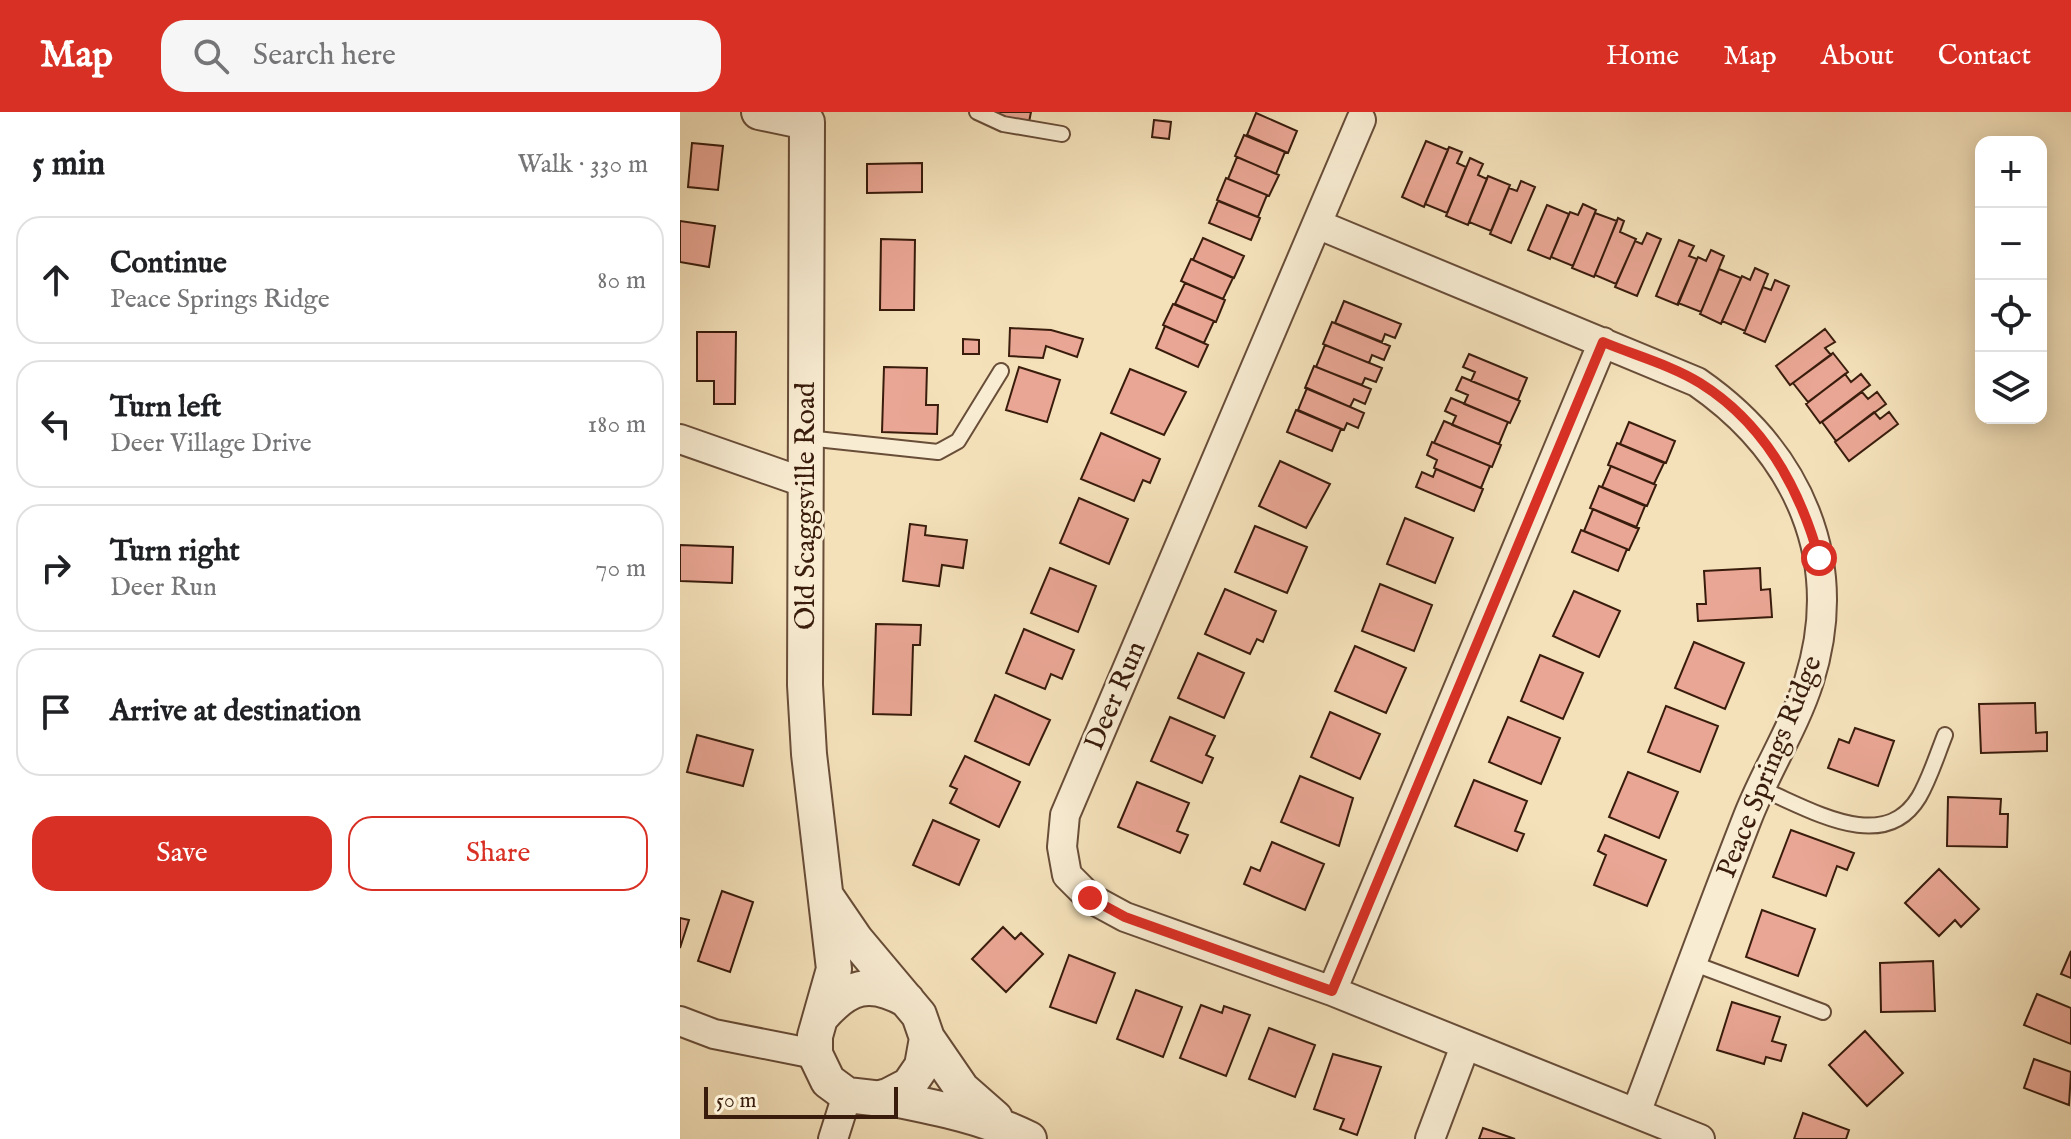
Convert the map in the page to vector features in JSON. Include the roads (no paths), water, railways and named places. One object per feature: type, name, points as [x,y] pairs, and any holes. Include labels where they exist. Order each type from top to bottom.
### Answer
[{"type":"street","points":[[759,112],[807,117]]},
{"type":"street","name":"Old Scaggsville Road","points":[[807,117],[805,685],[813,791],[834,969],[821,1017]]},
{"type":"street","name":"Deer Run","points":[[1361,120],[1065,815],[1062,847],[1067,875],[1090,898],[1113,910],[1332,991],[1700,1139]]},
{"type":"street","name":"Peace Springs Ridge","points":[[1317,224],[1697,382],[1733,407],[1763,438],[1786,473],[1807,515],[1819,558],[1821,637],[1808,684],[1759,788],[1636,1113]]},
{"type":"street","points":[[1332,991],[1603,342]]},
{"type":"street","points":[[680,439],[806,483]]},
{"type":"street","name":"Old Scaggsville Road","points":[[828,899],[856,940],[907,1000]]},
{"type":"street","points":[[927,1038],[922,1066],[916,1076],[900,1091],[866,1100],[847,1095],[828,1081],[815,1054],[815,1036],[821,1017],[838,998],[859,989],[889,990],[907,1000],[919,1015],[927,1038],[962,1089],[1016,1133]]},
{"type":"street","points":[[680,1021],[714,1034],[815,1054]]},
{"type":"street","points":[[1430,1139],[1465,1046]]},
{"type":"street","points":[[833,1139],[847,1095]]},
{"type":"street","points":[[884,1097],[950,1110],[1016,1133]]},
{"type":"lane","points":[[977,112],[1003,124],[1062,134]]},
{"type":"lane","points":[[807,438],[938,452],[958,441],[1001,371]]},
{"type":"lane","points":[[1759,788],[1857,826],[1877,828],[1895,823],[1915,803],[1945,735]]},
{"type":"lane","points":[[1692,963],[1823,1012]]}]
